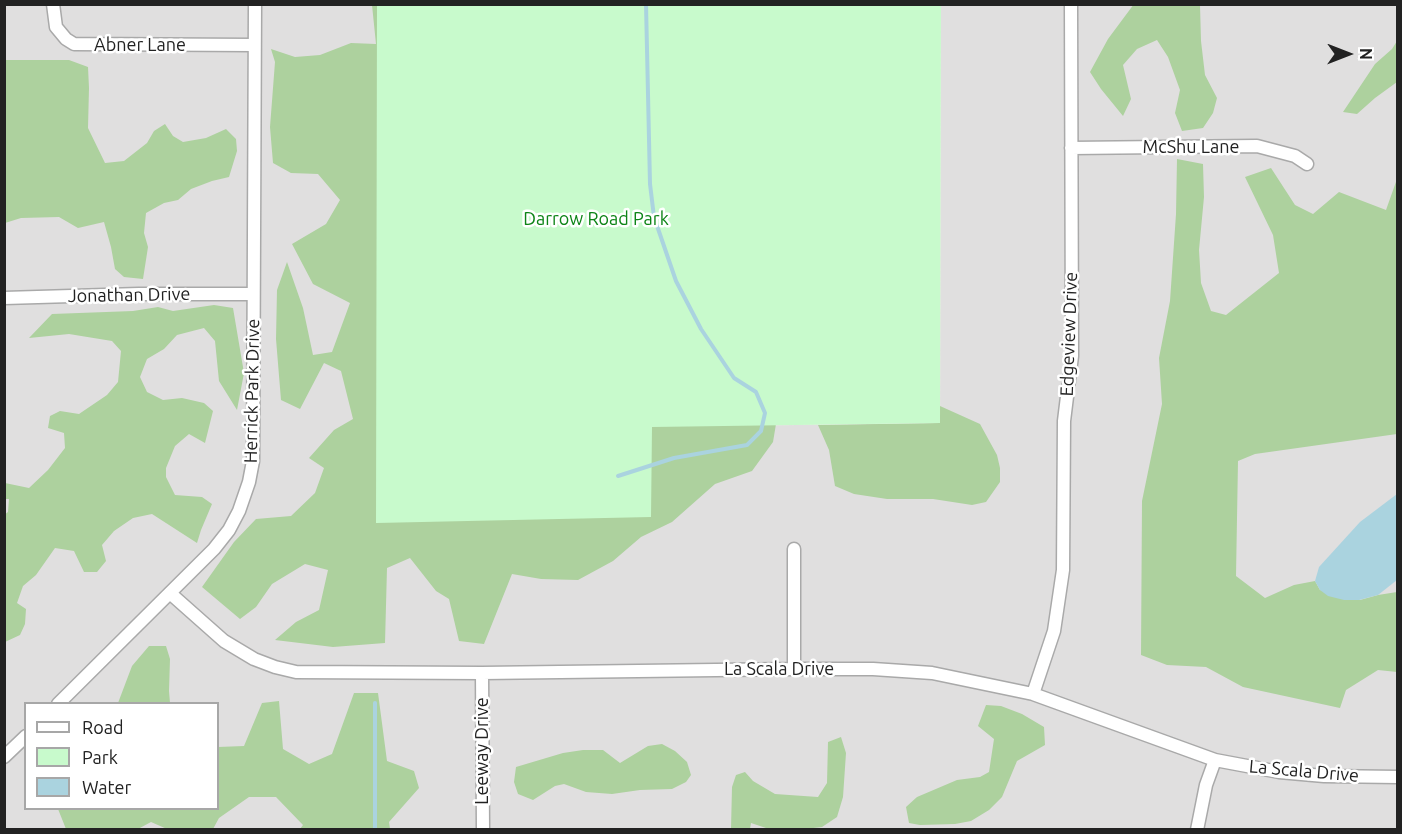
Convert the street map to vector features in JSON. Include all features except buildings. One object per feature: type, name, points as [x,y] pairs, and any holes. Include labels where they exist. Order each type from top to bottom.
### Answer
[{"type":"street","name":"Abner Lane","points":[[53,4],[56,27],[66,39],[74,44],[254,45]]},
{"type":"street","name":"Herrick Park Drive","points":[[60,702],[214,549],[229,530],[239,511],[249,482],[253,461],[255,4]]},
{"type":"street","name":"Edgeview Drive","points":[[1033,694],[1054,631],[1063,570],[1064,421],[1072,356],[1071,4]]},
{"type":"street","name":"McShu Lane","points":[[1071,148],[1257,146],[1295,156],[1307,164]]},
{"type":"street","name":"Jonathan Drive","points":[[4,298],[139,294],[254,294]]},
{"type":"street","points":[[794,549],[794,669]]},
{"type":"street","name":"La Scala Drive","points":[[171,594],[224,641],[254,659],[275,667],[314,673],[794,669],[873,669],[932,673],[1033,694],[1215,760],[1279,772],[1324,776],[1398,777]]},
{"type":"street","name":"Leeway Drive","points":[[482,673],[483,830]]},
{"type":"street","points":[[4,757],[24,738]]},
{"type":"street","points":[[1197,830],[1206,785],[1215,760]]},
{"type":"shaded area","points":[[5,5],[377,5],[652,427],[940,423],[941,5],[1397,5],[1397,829],[5,830]]},
{"type":"green space","points":[[1134,4],[1200,5],[1205,75],[1217,98],[1213,113],[1203,128],[1182,131],[1175,113],[1180,90],[1168,57],[1157,40],[1137,49],[1123,65],[1131,99],[1123,116],[1090,72],[1108,39]]},
{"type":"green space","points":[[372,5],[420,5],[783,382],[773,442],[752,471],[715,484],[672,522],[641,537],[613,561],[578,580],[541,579],[512,574],[484,644],[459,641],[449,599],[436,591],[410,558],[387,568],[385,643],[333,647],[275,640],[296,622],[319,610],[328,570],[305,564],[272,584],[256,607],[240,619],[202,587],[234,542],[256,519],[291,516],[315,493],[324,468],[309,458],[334,430],[353,419],[341,371],[324,363],[300,409],[281,400],[276,339],[277,290],[287,262],[303,308],[313,355],[332,352],[350,303],[313,284],[292,244],[326,224],[340,200],[318,174],[291,173],[273,163],[270,127],[275,62],[271,49],[295,57],[320,55],[351,43],[376,44]]},
{"type":"green space","name":"Darrow Road Park","points":[[377,5],[941,5],[940,423],[652,427],[651,517],[376,523]]},
{"type":"green space","points":[[1397,41],[1397,82],[1357,114],[1343,112],[1375,64],[1392,49]]},
{"type":"green space","points":[[4,60],[69,60],[88,67],[88,128],[105,163],[124,161],[147,143],[154,131],[165,124],[173,136],[183,142],[206,138],[226,129],[236,139],[237,151],[229,177],[191,189],[178,200],[164,203],[146,213],[144,233],[148,247],[143,279],[124,277],[115,269],[104,222],[78,228],[59,217],[21,218],[5,223]]},
{"type":"green space","points":[[1177,159],[1203,164],[1204,197],[1199,250],[1201,283],[1211,311],[1226,315],[1279,273],[1273,235],[1245,177],[1271,168],[1295,205],[1313,214],[1339,192],[1386,210],[1397,179],[1397,434],[1255,454],[1238,461],[1236,576],[1265,598],[1294,585],[1315,581],[1320,590],[1360,600],[1397,592],[1397,672],[1378,670],[1346,690],[1340,708],[1243,687],[1206,667],[1167,665],[1141,655],[1142,501],[1162,404],[1159,358],[1170,301]]},
{"type":"green space","points":[[214,305],[233,308],[244,373],[237,410],[219,381],[215,341],[204,328],[177,335],[164,349],[147,359],[140,377],[147,392],[163,400],[182,398],[204,403],[213,411],[205,443],[189,434],[175,446],[166,468],[166,477],[175,495],[202,497],[212,504],[197,543],[152,514],[133,518],[114,531],[102,545],[106,561],[97,572],[84,572],[74,551],[55,548],[36,575],[23,586],[17,603],[26,609],[25,624],[20,635],[5,642],[4,515],[8,512],[9,499],[5,499],[5,483],[29,488],[48,470],[65,448],[64,433],[48,428],[50,416],[60,411],[79,414],[107,395],[118,382],[121,351],[112,341],[69,334],[29,338],[52,314],[133,311],[158,307],[173,311]]},
{"type":"green space","points":[[940,406],[980,424],[997,455],[1000,482],[986,502],[972,505],[933,499],[887,499],[854,494],[835,486],[829,450],[818,425],[940,423]]},
{"type":"green space","points":[[149,646],[166,646],[170,659],[170,702],[118,702],[132,666]]},
{"type":"green space","points":[[354,693],[378,693],[387,761],[414,771],[419,788],[389,822],[390,829],[300,829],[303,825],[276,797],[249,797],[219,818],[213,829],[167,829],[151,822],[138,829],[66,829],[58,810],[219,810],[219,747],[244,746],[262,703],[279,701],[283,749],[309,764],[332,754]]},
{"type":"green space","points":[[986,705],[1001,706],[1022,714],[1044,727],[1045,745],[1017,761],[1002,797],[989,810],[971,821],[955,824],[909,823],[906,807],[917,797],[957,780],[980,777],[989,772],[994,739],[978,726]]},
{"type":"green space","points":[[841,737],[846,753],[843,797],[837,817],[822,827],[805,829],[766,828],[751,823],[750,829],[731,829],[732,787],[736,775],[745,772],[753,781],[775,794],[818,797],[827,783],[828,742]]},
{"type":"green space","points":[[662,744],[675,751],[687,762],[691,775],[686,782],[672,789],[612,794],[586,792],[564,784],[555,786],[533,800],[518,794],[514,782],[516,767],[563,753],[603,750],[620,763],[648,746]]},
{"type":"water","points":[[1397,494],[1397,580],[1378,595],[1359,600],[1344,600],[1328,596],[1320,590],[1315,581],[1319,567],[1360,522]]},
{"type":"waterway","points":[[618,476],[674,458],[747,445],[761,431],[765,413],[756,392],[734,378],[701,329],[676,281],[654,217],[650,184],[646,4]]},
{"type":"waterway","points":[[375,703],[375,830]]}]
